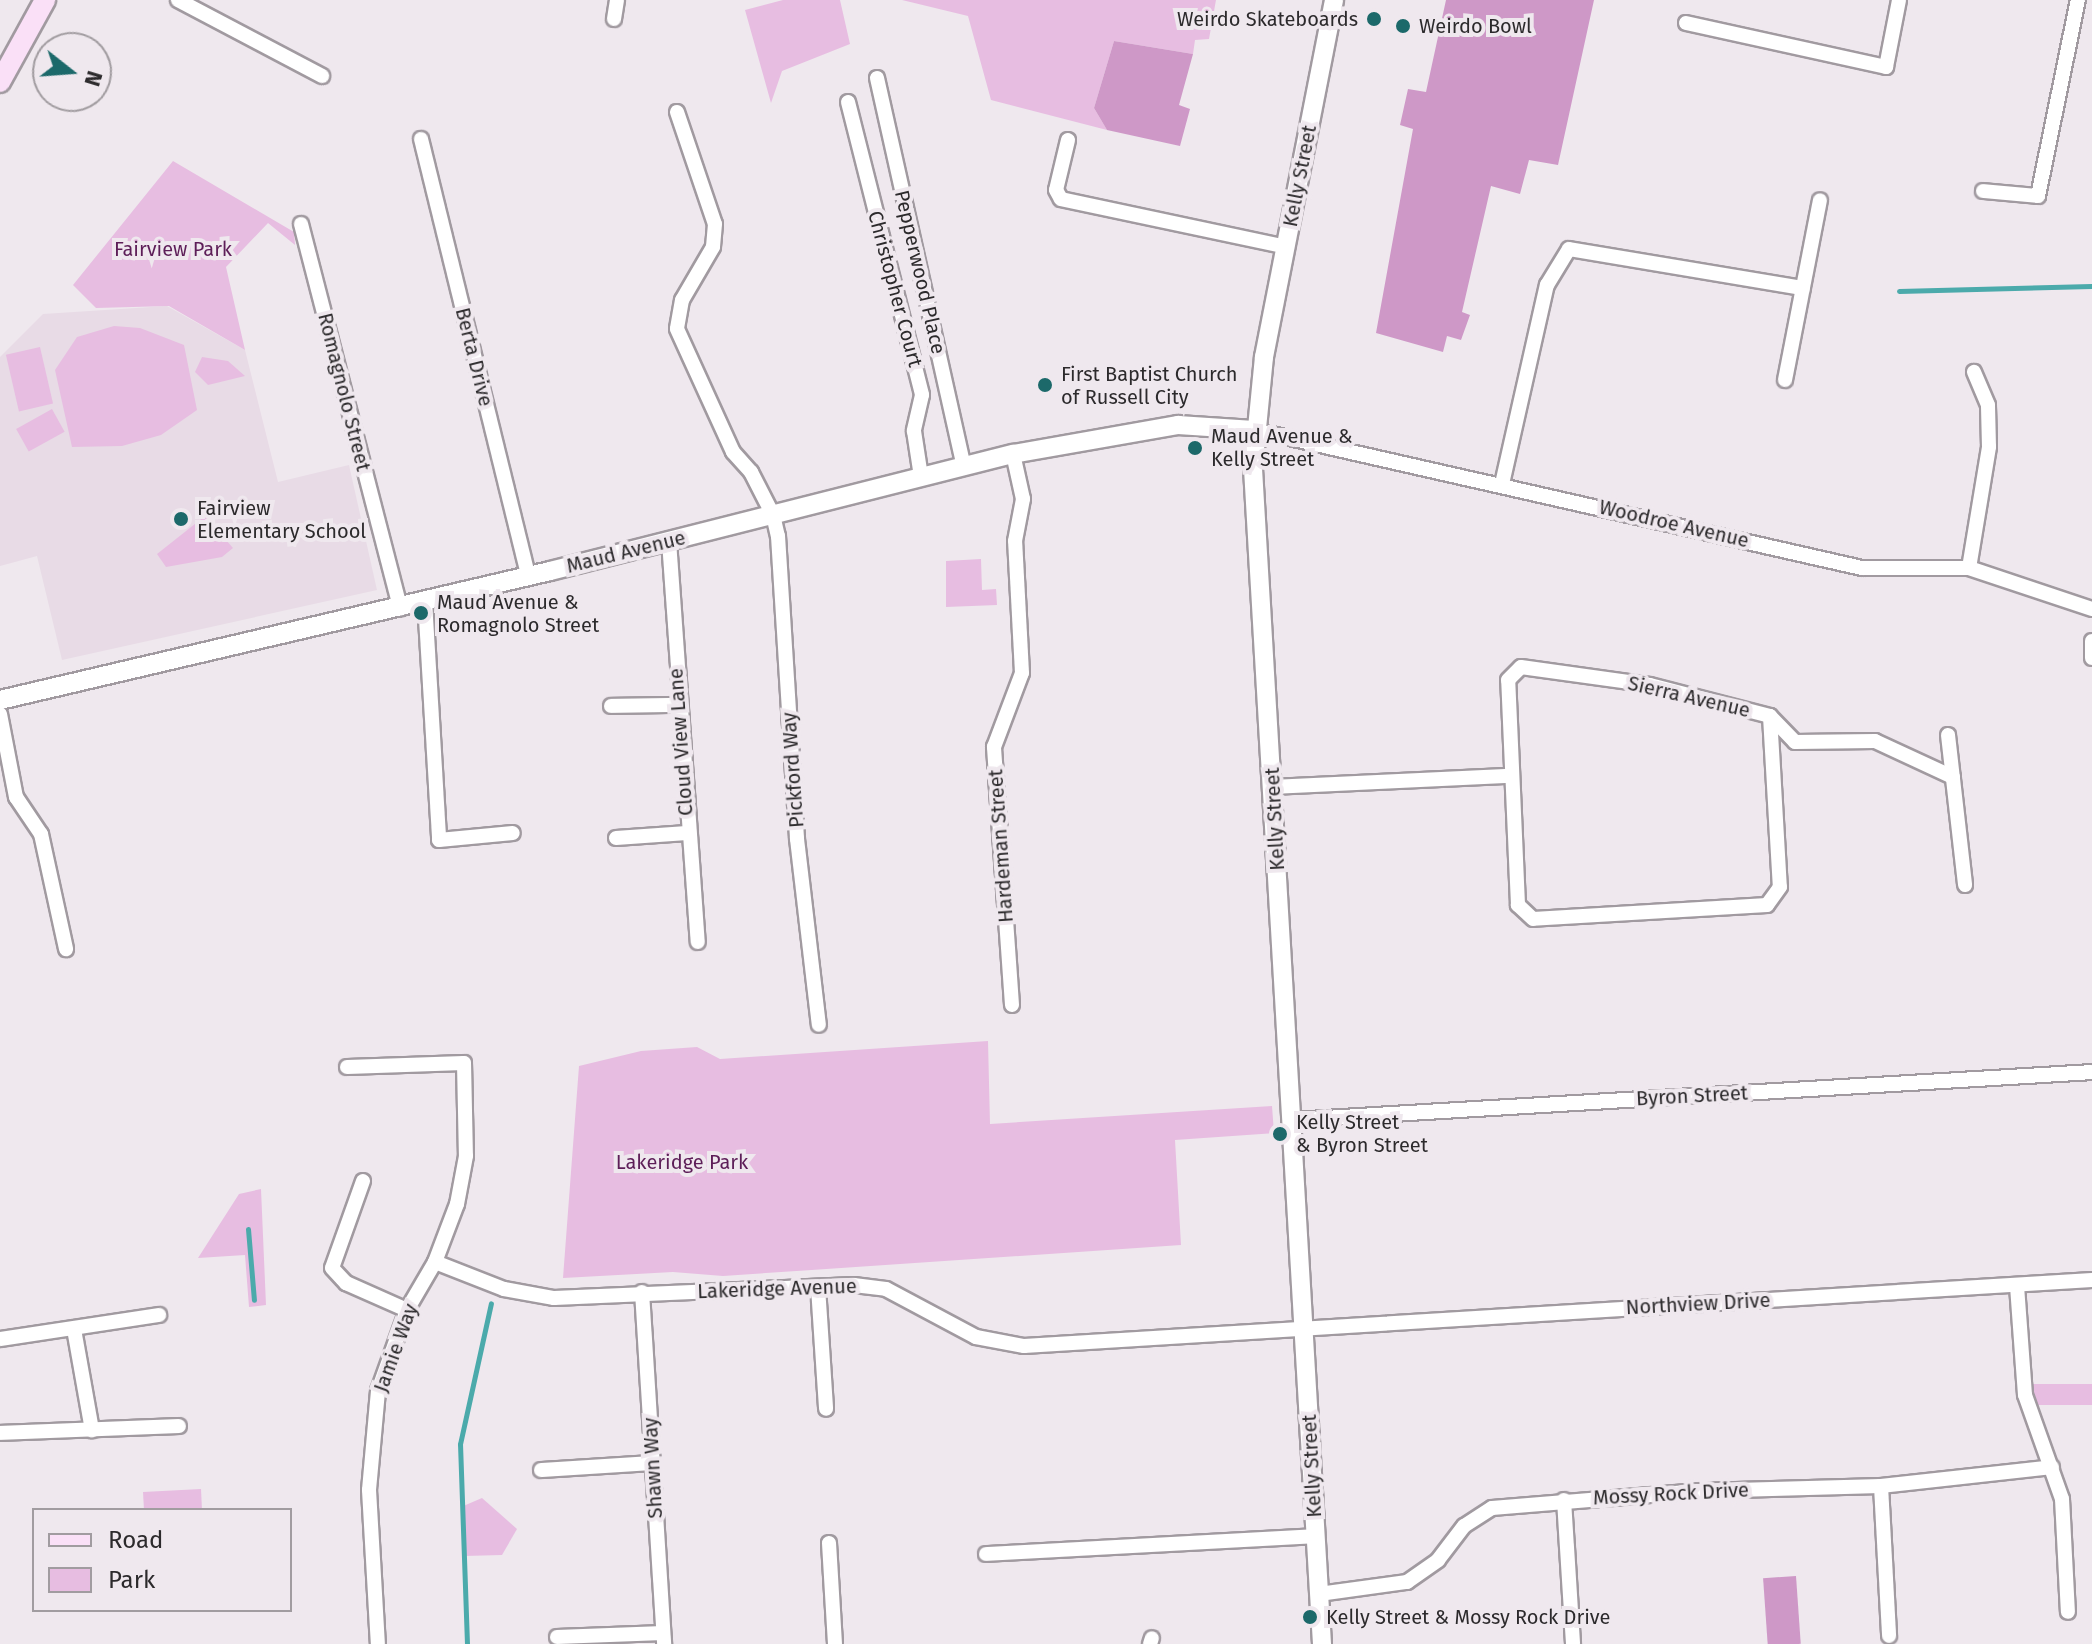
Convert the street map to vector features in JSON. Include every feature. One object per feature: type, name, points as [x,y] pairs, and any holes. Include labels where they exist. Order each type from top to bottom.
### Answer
[{"type":"main road","points":[[0,82],[45,0]]},
{"type":"street","points":[[178,0],[322,76]]},
{"type":"street","points":[[614,19],[617,0]]},
{"type":"street","name":"Kelly Street","points":[[1322,1644],[1254,430],[1334,0]]},
{"type":"street","points":[[1686,23],[1886,67],[1899,0]]},
{"type":"street","points":[[1983,191],[2038,196],[2078,0]]},
{"type":"street","name":"Pepperwood Place","points":[[877,78],[964,466]]},
{"type":"street","name":"Christopher Court","points":[[848,102],[918,372],[922,395],[914,431],[921,477]]},
{"type":"street","points":[[677,112],[715,224],[713,247],[682,300],[677,329],[733,452],[751,472],[773,515]]},
{"type":"street","name":"Berta Drive","points":[[421,139],[528,575]]},
{"type":"street","points":[[1068,140],[1056,190],[1061,199],[1286,247]]},
{"type":"street","points":[[1785,380],[1820,200]]},
{"type":"street","name":"Romagnolo Street","points":[[301,224],[400,608]]},
{"type":"street","points":[[1502,484],[1547,285],[1569,249],[1803,288]]},
{"type":"street","points":[[1969,568],[1989,447],[1988,405],[1974,372]]},
{"type":"street","name":"Maud Avenue","points":[[0,700],[400,608],[1013,454],[1178,425],[1254,430]]},
{"type":"street","name":"Woodroe Avenue","points":[[1254,430],[1862,568],[1969,568],[2092,609]]},
{"type":"street","name":"Hardeman Street","points":[[1012,1005],[994,747],[1022,673],[1015,541],[1023,499],[1013,454]]},
{"type":"street","name":"Pickford Way","points":[[773,515],[797,839],[819,1025]]},
{"type":"street","name":"Cloud View Lane","points":[[669,541],[687,833],[698,942]]},
{"type":"street","points":[[425,601],[439,840],[513,833]]},
{"type":"street","points":[[2092,641],[2092,658]]},
{"type":"street","name":"Sierra Avenue","points":[[1509,776],[1508,680],[1521,667],[1650,685],[1770,716],[1795,742],[1875,741],[1953,777]]},
{"type":"street","points":[[611,706],[678,705]]},
{"type":"street","points":[[0,714],[16,797],[41,834],[66,949]]},
{"type":"street","points":[[1273,787],[1509,776],[1518,905],[1533,919],[1767,905],[1780,887],[1770,716]]},
{"type":"street","points":[[1948,735],[1965,885]]},
{"type":"street","points":[[616,838],[687,833]]},
{"type":"street","name":"Jamie Way","points":[[347,1067],[464,1063],[466,1156],[457,1204],[435,1262],[407,1310],[378,1391],[369,1490],[378,1644]]},
{"type":"street","name":"Byron Street","points":[[1292,1120],[2092,1072]]},
{"type":"street","points":[[363,1181],[332,1268],[346,1283],[407,1310]]},
{"type":"street","name":"Lakeridge Avenue","points":[[435,1262],[504,1289],[554,1298],[818,1287],[886,1289],[976,1337],[1024,1346],[1304,1329]]},
{"type":"street","name":"Northview Drive","points":[[1304,1329],[2092,1280]]},
{"type":"street","points":[[2017,1286],[2025,1395],[2062,1499],[2068,1612]]},
{"type":"street","points":[[818,1287],[826,1409]]},
{"type":"street","name":"Shawn Way","points":[[642,1292],[663,1639]]},
{"type":"street","points":[[0,1339],[159,1315]]},
{"type":"street","points":[[74,1329],[92,1430]]},
{"type":"street","points":[[0,1433],[179,1426]]},
{"type":"street","points":[[541,1470],[653,1463]]},
{"type":"street","name":"Mossy Rock Drive","points":[[1319,1594],[1407,1582],[1438,1560],[1464,1526],[1492,1508],[1564,1500],[1881,1486],[2052,1467]]},
{"type":"street","points":[[1881,1486],[1889,1636]]},
{"type":"street","points":[[1564,1500],[1573,1644]]},
{"type":"street","points":[[986,1554],[1316,1536]]},
{"type":"street","points":[[829,1543],[835,1644]]},
{"type":"street","points":[[557,1637],[663,1639]]},
{"type":"shaded area","points":[[1446,0],[1594,0],[1558,165],[1529,160],[1520,194],[1491,186],[1462,312],[1470,315],[1461,340],[1447,336],[1443,352],[1376,333],[1413,129],[1400,125],[1408,89],[1426,92]]},
{"type":"shaded area","points":[[1114,41],[1193,54],[1179,105],[1190,109],[1180,146],[1107,130],[1094,108]]},
{"type":"shaded area","name":"Fairview Elementary School","points":[[167,306],[245,350],[278,482],[349,465],[377,590],[62,660],[37,556],[0,566],[0,357],[43,314]]},
{"type":"shaded area","points":[[1796,1576],[1801,1644],[1768,1644],[1763,1578]]},
{"type":"green space","points":[[783,0],[840,0],[850,44],[782,71],[771,103],[745,10]]},
{"type":"green space","points":[[902,0],[1216,0],[1209,39],[1195,40],[1193,54],[1114,41],[1094,108],[1107,130],[991,100],[968,16]]},
{"type":"green space","name":"Fairview Park","points":[[173,161],[294,232],[295,245],[268,223],[226,267],[245,350],[169,306],[96,308],[73,285]]},
{"type":"green space","points":[[114,326],[140,328],[184,345],[197,410],[161,435],[122,446],[72,447],[55,370],[77,337]]},
{"type":"green space","points":[[40,347],[53,404],[19,411],[6,355]]},
{"type":"green space","points":[[202,357],[228,361],[245,376],[208,385],[195,372]]},
{"type":"green space","points":[[52,409],[65,432],[29,452],[16,429]]},
{"type":"green space","points":[[205,516],[233,548],[222,557],[166,567],[157,554]]},
{"type":"green space","points":[[981,559],[982,590],[996,589],[997,605],[946,607],[946,561]]},
{"type":"green space","name":"Lakeridge Park","points":[[988,1041],[990,1124],[1272,1106],[1274,1133],[1175,1140],[1181,1245],[723,1276],[673,1272],[563,1278],[579,1066],[641,1051],[697,1047],[720,1059]]},
{"type":"green space","points":[[261,1189],[266,1305],[249,1307],[245,1255],[198,1258],[239,1194]]},
{"type":"green space","points":[[2032,1384],[2092,1384],[2092,1405],[2032,1405]]},
{"type":"green space","points":[[201,1489],[202,1508],[144,1508],[143,1492]]},
{"type":"green space","points":[[482,1498],[517,1529],[502,1555],[464,1556],[461,1507]]},
{"type":"waterway","points":[[1899,291],[2092,286]]},
{"type":"waterway","points":[[248,1229],[254,1300]]},
{"type":"waterway","points":[[467,1644],[460,1444],[491,1303]]},
{"type":"place","name":"Weirdo Skateboards","points":[[1374,19]]},
{"type":"place","name":"Weirdo Bowl","points":[[1403,26]]},
{"type":"place","name":"First Baptist Church of Russell City","points":[[1045,385]]},
{"type":"place","name":"Maud Avenue & Kelly Street","points":[[1195,448]]},
{"type":"place","name":"Fairview Elementary School","points":[[181,519]]},
{"type":"place","name":"Maud Avenue & Romagnolo Street","points":[[421,613]]},
{"type":"place","name":"Kelly Street & Byron Street","points":[[1280,1134]]},
{"type":"place","name":"Kelly Street & Mossy Rock Drive","points":[[1310,1617]]}]
